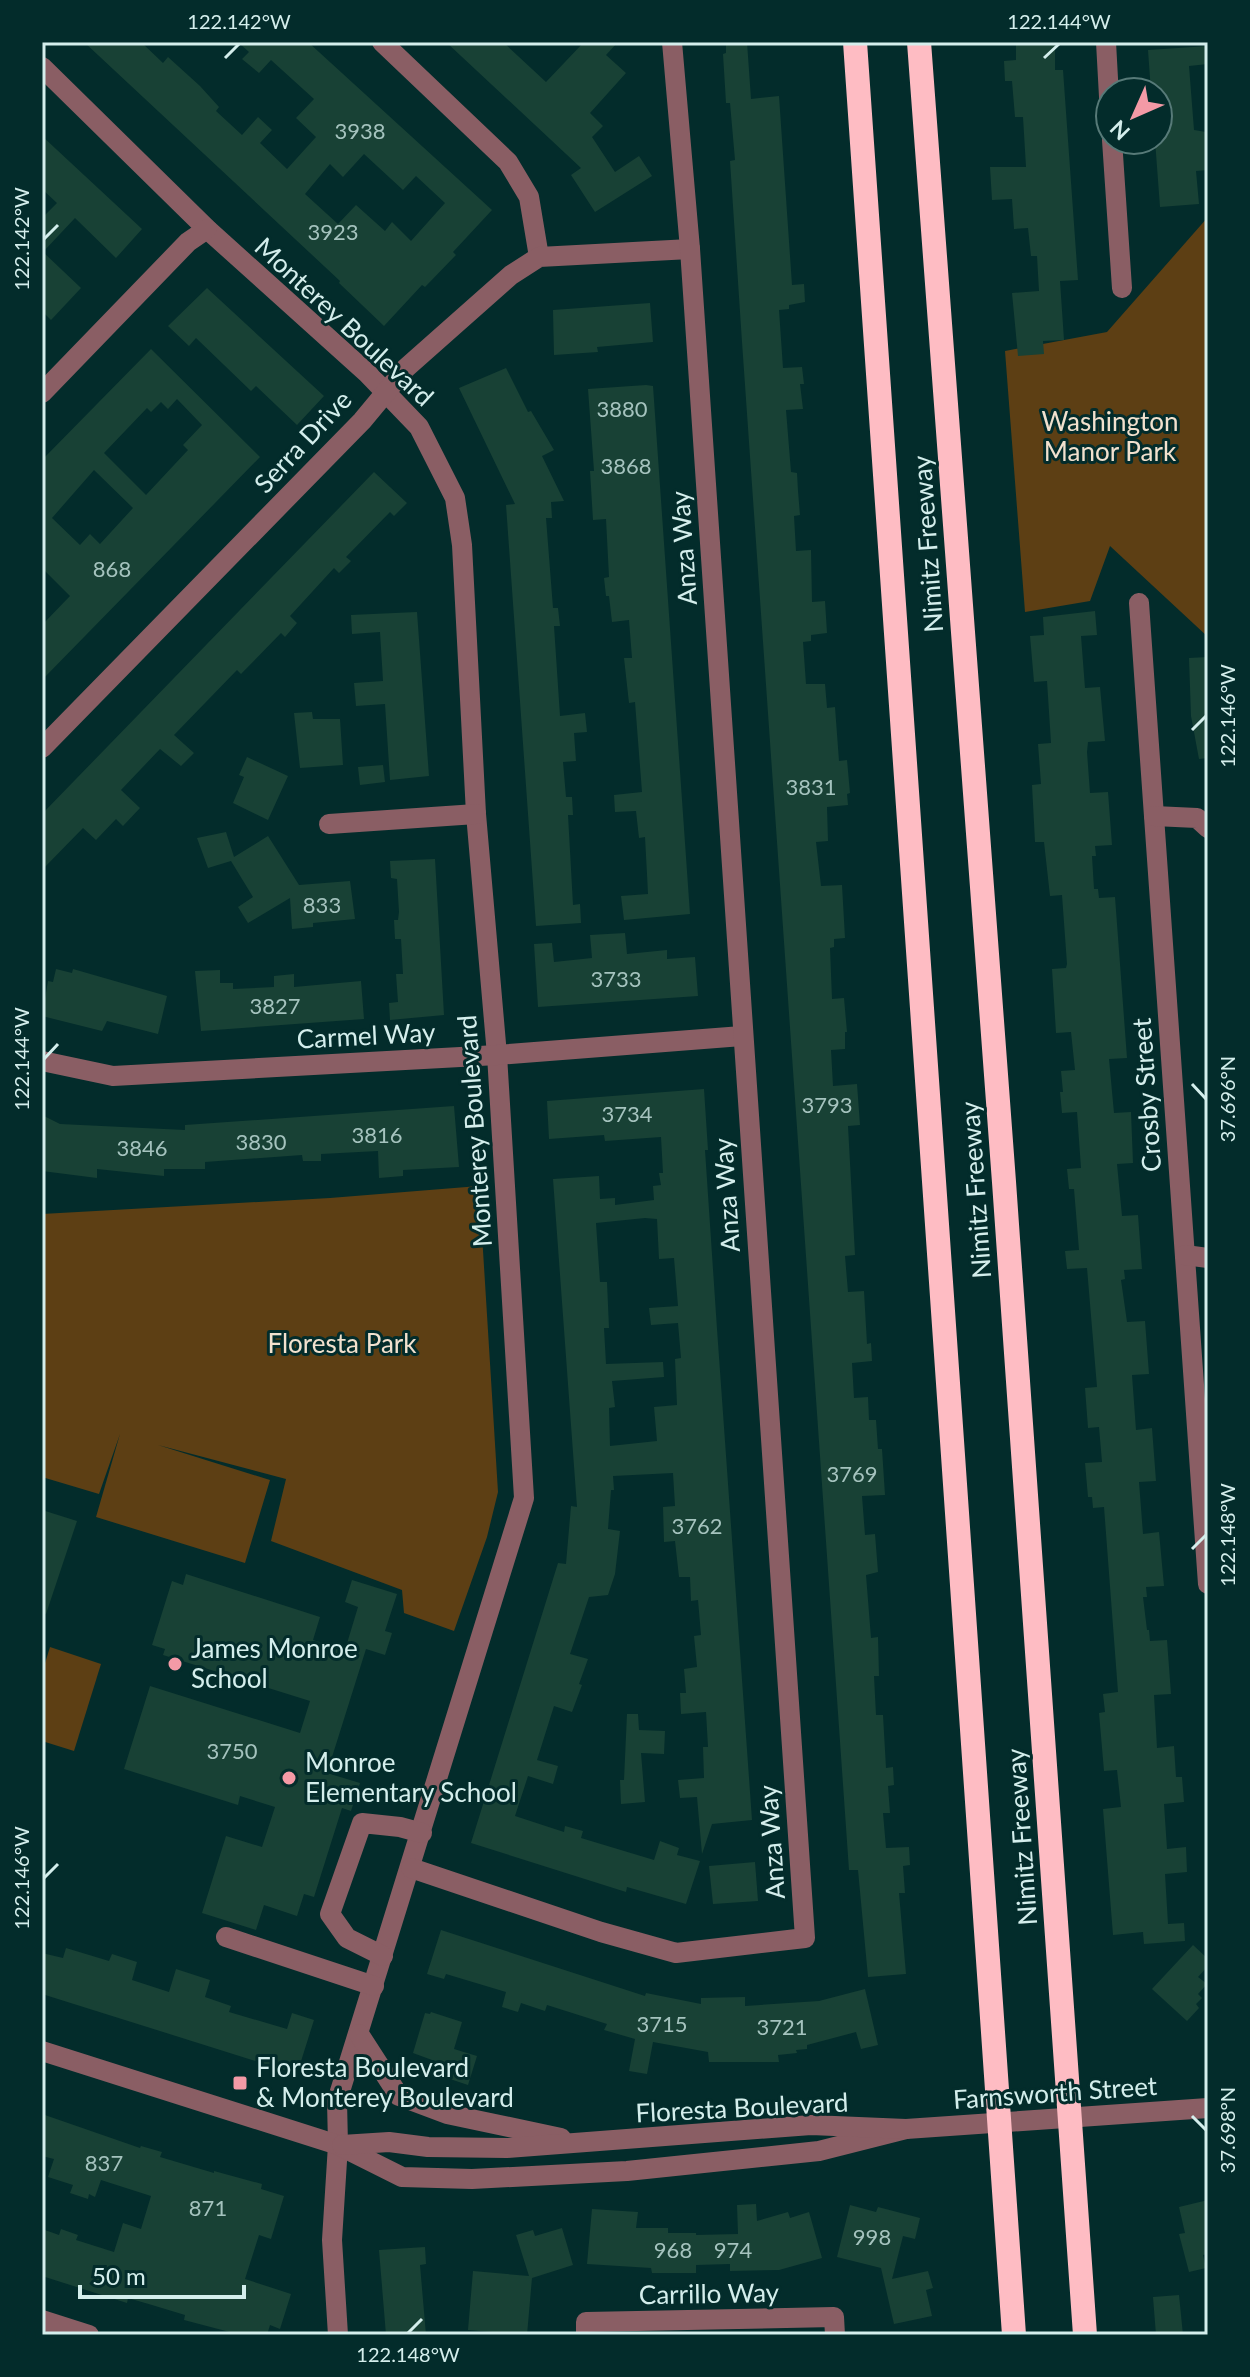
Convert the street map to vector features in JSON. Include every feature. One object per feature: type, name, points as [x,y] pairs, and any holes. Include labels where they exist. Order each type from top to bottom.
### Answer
[{"type":"highway","name":"Nimitz Freeway","points":[[855,42],[1014,2335]]},
{"type":"highway","name":"Nimitz Freeway","points":[[919,42],[1004,1182],[1085,2335]]},
{"type":"street","points":[[382,42],[508,162],[529,197],[539,257],[690,249]]},
{"type":"street","name":"Anza Way","points":[[411,1868],[601,1932],[676,1953],[805,1938],[690,249],[672,42]]},
{"type":"street","points":[[1106,42],[1108,76]]},
{"type":"street","name":"Monterey Boulevard","points":[[42,67],[207,229],[386,391],[419,427],[455,498],[462,545],[476,814],[497,1055],[524,1498],[337,2101],[338,2145],[332,2240],[338,2335]]},
{"type":"street","points":[[1113,156],[1122,288]]},
{"type":"street","points":[[42,393],[188,242],[207,229]]},
{"type":"street","name":"Serra Drive","points":[[42,748],[362,421],[406,368],[511,275],[539,257]]},
{"type":"street","name":"Crosby Street","points":[[1139,603],[1208,1584]]},
{"type":"street","points":[[329,824],[476,814]]},
{"type":"street","points":[[1154,816],[1197,818],[1208,828]]},
{"type":"street","name":"Carmel Way","points":[[42,1061],[113,1076],[497,1055],[742,1036]]},
{"type":"street","points":[[1185,1255],[1208,1258]]},
{"type":"street","points":[[383,1956],[347,1938],[330,1914],[362,1823],[422,1833]]},
{"type":"street","points":[[226,1937],[374,1986]]},
{"type":"street","points":[[359,2034],[399,2096],[447,2114],[584,2143]]},
{"type":"street","name":"Floresta Boulevard","points":[[42,2051],[338,2145],[402,2177],[472,2179],[627,2171],[819,2151],[906,2129]]},
{"type":"street","name":"Farnsworth Street","points":[[906,2129],[1208,2108]]},
{"type":"street","name":"Floresta Boulevard","points":[[338,2145],[389,2142],[428,2147],[507,2148],[811,2125],[906,2129]]},
{"type":"street","points":[[42,2320],[89,2335]]},
{"type":"street","name":"Carrillo Way","points":[[586,2329],[834,2326]]},
{"type":"green space","name":"Washington Manor Park","points":[[1208,217],[1208,637],[1110,546],[1090,601],[1025,612],[1005,351],[1107,332]]},
{"type":"green space","name":"Floresta Park","points":[[479,1186],[498,1492],[487,1537],[454,1631],[404,1613],[402,1590],[271,1541],[286,1479],[158,1445],[270,1480],[245,1563],[96,1517],[120,1434],[99,1494],[42,1477],[42,1214],[330,1198]]},
{"type":"green space","points":[[50,1647],[101,1664],[74,1751],[42,1741],[42,1673]]},
{"type":"building","points":[[84,42],[141,42],[163,63],[168,57],[200,86],[219,107],[216,111],[242,135],[258,117],[272,130],[260,143],[287,169],[316,137],[296,118],[314,99],[271,60],[259,73],[242,59],[249,52],[238,42],[308,42],[492,210],[453,252],[456,255],[425,287],[422,285],[384,326],[340,281]],"holes":[[[364,154],[403,190],[416,176],[445,203],[411,241],[392,222],[385,231],[356,205],[338,224],[305,194],[330,164],[343,177]]]},
{"type":"building","points":[[446,42],[503,42],[546,82],[584,42],[618,42],[606,55],[626,73],[590,113],[603,126],[592,137],[615,172],[639,156],[652,176],[595,212],[571,175],[581,168]]},
{"type":"building","points":[[726,42],[747,42],[751,99],[779,96],[792,285],[804,284],[805,302],[779,310],[783,368],[802,367],[804,384],[800,384],[803,409],[786,410],[791,472],[797,473],[800,515],[794,516],[796,551],[811,550],[812,602],[825,601],[827,633],[811,635],[811,641],[803,642],[806,684],[825,684],[827,708],[835,707],[839,761],[847,760],[850,793],[847,794],[848,805],[827,807],[828,841],[816,842],[821,886],[842,885],[845,938],[834,939],[834,947],[830,948],[832,999],[844,998],[847,1032],[845,1049],[831,1050],[833,1086],[857,1084],[860,1125],[848,1126],[855,1255],[845,1256],[848,1292],[864,1291],[867,1344],[871,1343],[872,1361],[852,1363],[854,1398],[868,1397],[869,1420],[876,1420],[878,1449],[882,1449],[885,1495],[862,1496],[865,1535],[875,1534],[878,1572],[866,1575],[871,1638],[878,1637],[879,1676],[874,1676],[876,1715],[883,1715],[886,1768],[893,1767],[894,1785],[888,1786],[890,1813],[883,1813],[886,1848],[909,1847],[910,1865],[903,1866],[905,1893],[899,1893],[906,1974],[868,1977],[858,1870],[849,1870],[742,342],[730,161],[735,160],[730,103],[726,103],[723,54],[726,53]]},
{"type":"building","points":[[1016,42],[1055,42],[1055,70],[1063,70],[1078,280],[1060,281],[1064,340],[1043,341],[1044,354],[1018,356],[1012,293],[1039,291],[1037,256],[1031,256],[1028,228],[1014,229],[1012,199],[992,200],[990,167],[1026,167],[1023,117],[1015,117],[1012,81],[1005,81],[1004,61],[1016,60]]},
{"type":"building","points":[[1208,46],[1208,64],[1189,66],[1194,130],[1206,132],[1208,170],[1196,171],[1199,204],[1160,207],[1156,156],[1174,156],[1174,76],[1150,76],[1148,50]]},
{"type":"building","points":[[42,136],[142,229],[116,258],[75,218],[43,252],[81,288],[51,320],[42,311],[42,218],[57,203],[42,189]]},
{"type":"building","points":[[207,288],[324,396],[297,425],[256,386],[251,391],[196,338],[189,346],[168,326]]},
{"type":"building","points":[[650,303],[653,342],[597,347],[598,352],[554,355],[553,310]]},
{"type":"building","points":[[151,349],[260,457],[42,680],[42,625],[70,596],[42,568],[42,460]],"holes":[[[177,399],[202,425],[183,445],[188,450],[146,495],[104,453],[147,408],[151,412],[161,402],[168,409]],[[94,470],[133,508],[100,544],[90,534],[80,545],[52,518]]]},
{"type":"building","points":[[506,368],[528,412],[531,411],[554,450],[542,456],[564,501],[551,502],[552,518],[546,518],[553,608],[558,608],[560,626],[554,626],[560,716],[585,713],[587,732],[574,733],[576,761],[563,762],[566,797],[572,797],[573,815],[568,815],[573,905],[580,904],[581,923],[536,926],[506,505],[515,504],[459,388]]},
{"type":"building","points":[[653,386],[690,914],[624,920],[621,896],[648,894],[645,837],[639,838],[636,811],[615,812],[614,795],[642,792],[635,702],[629,703],[624,658],[632,658],[629,620],[612,622],[604,578],[609,577],[606,519],[593,520],[590,471],[594,471],[588,389]]},
{"type":"building","points":[[374,472],[407,503],[394,516],[390,512],[346,557],[351,561],[339,573],[334,568],[290,616],[297,623],[285,637],[281,633],[241,674],[237,670],[174,735],[194,753],[181,766],[160,749],[121,790],[140,808],[123,826],[116,819],[96,840],[83,828],[42,870],[42,814]]},
{"type":"building","points":[[1095,611],[1097,635],[1081,636],[1085,688],[1100,687],[1105,741],[1088,742],[1087,752],[1090,793],[1108,792],[1112,845],[1095,846],[1096,856],[1092,856],[1094,889],[1098,889],[1099,898],[1115,897],[1127,1058],[1109,1059],[1114,1113],[1131,1112],[1133,1163],[1117,1164],[1122,1216],[1138,1215],[1142,1269],[1124,1270],[1125,1279],[1121,1280],[1127,1322],[1145,1321],[1149,1374],[1132,1375],[1136,1430],[1152,1428],[1156,1481],[1139,1482],[1143,1534],[1159,1532],[1164,1586],[1146,1587],[1147,1597],[1143,1597],[1150,1641],[1167,1640],[1171,1694],[1154,1695],[1157,1748],[1174,1746],[1176,1777],[1182,1777],[1184,1802],[1164,1804],[1167,1849],[1186,1847],[1187,1872],[1165,1874],[1168,1924],[1184,1923],[1185,1941],[1144,1944],[1143,1932],[1113,1935],[1103,1809],[1121,1807],[1117,1770],[1104,1771],[1099,1713],[1105,1712],[1103,1694],[1118,1692],[1104,1507],[1093,1508],[1092,1497],[1088,1497],[1085,1463],[1102,1462],[1099,1427],[1088,1428],[1085,1388],[1097,1387],[1087,1268],[1067,1269],[1065,1251],[1079,1250],[1074,1189],[1069,1189],[1067,1169],[1081,1168],[1077,1112],[1062,1113],[1061,1071],[1075,1070],[1071,1032],[1056,1033],[1052,969],[1066,968],[1067,964],[1062,895],[1050,896],[1044,842],[1035,842],[1032,785],[1041,784],[1038,744],[1051,743],[1047,681],[1034,682],[1030,636],[1044,635],[1043,617]]},
{"type":"building","points":[[417,612],[429,776],[390,780],[385,704],[356,706],[354,683],[383,681],[380,632],[352,634],[351,615]]},
{"type":"building","points":[[1208,657],[1208,758],[1199,759],[1191,716],[1189,658]]},
{"type":"building","points":[[312,712],[313,719],[340,719],[343,765],[300,768],[294,713]]},
{"type":"building","points":[[247,757],[288,776],[268,820],[233,803],[244,777],[239,775]]},
{"type":"building","points":[[383,765],[385,782],[360,785],[358,767]]},
{"type":"building","points":[[226,832],[234,857],[268,836],[299,885],[350,881],[355,919],[313,923],[313,927],[292,929],[290,898],[248,923],[238,907],[253,897],[231,861],[208,868],[197,838]]},
{"type":"building","points":[[435,859],[444,1015],[390,1020],[389,1003],[398,1002],[396,974],[403,974],[401,939],[395,939],[394,920],[398,920],[399,912],[397,879],[391,878],[390,861]]},
{"type":"building","points":[[625,933],[627,954],[667,950],[667,959],[695,957],[698,996],[538,1007],[534,944],[552,943],[554,962],[592,958],[590,935]]},
{"type":"building","points":[[56,969],[72,973],[73,969],[167,996],[158,1034],[107,1021],[102,1031],[42,1016],[48,981],[53,982]]},
{"type":"building","points":[[220,970],[220,983],[233,983],[233,989],[274,987],[274,976],[294,974],[294,987],[361,981],[364,1019],[201,1031],[195,971]]},
{"type":"building","points":[[704,1089],[708,1150],[705,1150],[752,1820],[712,1824],[702,1854],[697,1797],[680,1798],[678,1780],[704,1778],[703,1747],[708,1747],[706,1712],[681,1714],[680,1693],[686,1693],[684,1669],[697,1667],[694,1636],[701,1635],[698,1600],[691,1601],[690,1577],[679,1577],[675,1541],[664,1542],[663,1507],[675,1506],[673,1473],[613,1476],[608,1529],[620,1531],[615,1574],[608,1595],[589,1597],[570,1654],[588,1659],[579,1684],[582,1685],[572,1712],[554,1706],[537,1760],[558,1766],[553,1784],[528,1776],[515,1816],[564,1832],[565,1826],[583,1831],[581,1838],[654,1860],[660,1841],[679,1848],[677,1855],[700,1861],[686,1904],[627,1887],[626,1892],[471,1843],[558,1563],[566,1564],[571,1506],[577,1507],[553,1179],[599,1176],[600,1199],[615,1198],[615,1205],[654,1200],[653,1186],[661,1185],[659,1173],[663,1173],[661,1137],[605,1141],[604,1135],[549,1139],[547,1101]],"holes":[[[657,1219],[659,1259],[674,1258],[678,1306],[649,1308],[651,1325],[678,1323],[681,1358],[675,1359],[677,1405],[654,1407],[657,1441],[610,1446],[609,1408],[615,1407],[612,1381],[664,1377],[663,1362],[606,1364],[604,1328],[609,1328],[607,1282],[600,1282],[596,1223]]]},
{"type":"building","points":[[454,1106],[459,1167],[403,1170],[403,1176],[379,1178],[378,1151],[321,1154],[321,1161],[303,1161],[302,1155],[205,1162],[205,1169],[164,1169],[164,1176],[97,1169],[97,1178],[42,1171],[42,1115],[60,1124],[185,1130],[185,1125]]},
{"type":"building","points":[[42,1510],[77,1521],[46,1614],[42,1613]]},
{"type":"building","points":[[186,1574],[320,1617],[313,1640],[345,1650],[358,1607],[345,1602],[352,1580],[397,1594],[385,1631],[392,1633],[385,1655],[366,1649],[327,1773],[360,1783],[351,1811],[342,1808],[314,1897],[304,1894],[297,1916],[264,1905],[256,1930],[202,1913],[226,1836],[262,1847],[275,1807],[240,1796],[238,1805],[124,1769],[150,1686],[300,1733],[310,1701],[163,1655],[165,1649],[152,1645],[172,1581],[183,1585]]},
{"type":"building","points":[[627,1714],[638,1714],[639,1730],[665,1731],[664,1754],[641,1753],[645,1802],[621,1804],[620,1780],[624,1780]]},
{"type":"building","points":[[755,1862],[758,1901],[713,1904],[709,1866]]},
{"type":"building","points":[[441,1930],[645,1996],[646,1993],[701,2004],[701,1998],[745,1997],[745,2006],[819,2001],[865,1989],[878,2045],[861,2049],[856,2032],[807,2045],[807,2049],[796,2050],[797,2053],[778,2055],[779,2062],[709,2062],[708,2052],[653,2042],[647,2074],[629,2071],[635,2039],[604,2030],[607,2024],[547,2005],[545,2011],[521,2003],[518,2012],[502,2007],[506,1992],[446,1974],[444,1979],[427,1974]]},
{"type":"building","points":[[1193,1945],[1208,1959],[1208,1966],[1198,1977],[1207,1984],[1198,1994],[1202,1998],[1196,2004],[1199,2008],[1187,2021],[1152,1989]]},
{"type":"building","points":[[66,1948],[109,1961],[112,1954],[137,1962],[132,1980],[169,1992],[176,1969],[210,1980],[205,1997],[231,2006],[229,2012],[287,2029],[292,2013],[314,2020],[297,2074],[42,1994],[42,1953],[63,1958]]},
{"type":"building","points":[[425,2013],[462,2022],[454,2049],[477,2056],[468,2085],[447,2078],[451,2067],[413,2053]]},
{"type":"building","points":[[42,2114],[140,2148],[162,2152],[160,2157],[262,2184],[261,2189],[284,2196],[271,2239],[259,2235],[245,2279],[291,2294],[280,2329],[270,2325],[267,2335],[241,2335],[184,2320],[185,2315],[152,2305],[128,2298],[127,2303],[42,2276],[42,2229],[59,2235],[61,2229],[78,2235],[76,2240],[114,2252],[123,2223],[141,2229],[151,2196],[101,2180],[95,2197],[89,2194],[88,2199],[70,2193],[73,2185],[48,2177],[54,2159],[42,2156]]},
{"type":"building","points":[[1208,2200],[1208,2254],[1203,2255],[1206,2268],[1189,2272],[1179,2234],[1185,2233],[1179,2207]]},
{"type":"building","points":[[756,2204],[757,2221],[788,2212],[790,2218],[809,2212],[822,2258],[779,2270],[730,2271],[730,2264],[696,2265],[696,2273],[652,2273],[651,2268],[587,2264],[592,2209],[638,2212],[636,2228],[668,2228],[668,2233],[696,2235],[738,2234],[737,2205]]},
{"type":"building","points":[[850,2205],[876,2212],[878,2207],[920,2218],[915,2239],[903,2236],[892,2279],[928,2271],[933,2288],[926,2290],[932,2316],[894,2324],[881,2268],[837,2257]]},
{"type":"building","points":[[562,2228],[573,2265],[532,2278],[527,2335],[468,2330],[473,2271],[529,2276],[516,2235],[533,2230],[535,2236]]},
{"type":"building","points":[[425,2247],[426,2264],[420,2265],[426,2335],[386,2335],[379,2250]]},
{"type":"building","points":[[1179,2295],[1183,2335],[1156,2335],[1153,2297]]},
{"type":"place","name":"James Monroe School","points":[[175,1664]]},
{"type":"place","name":"Monroe Elementary School","points":[[289,1778]]},
{"type":"place","name":"Floresta Boulevard & Monterey Boulevard","points":[[240,2083]]}]
